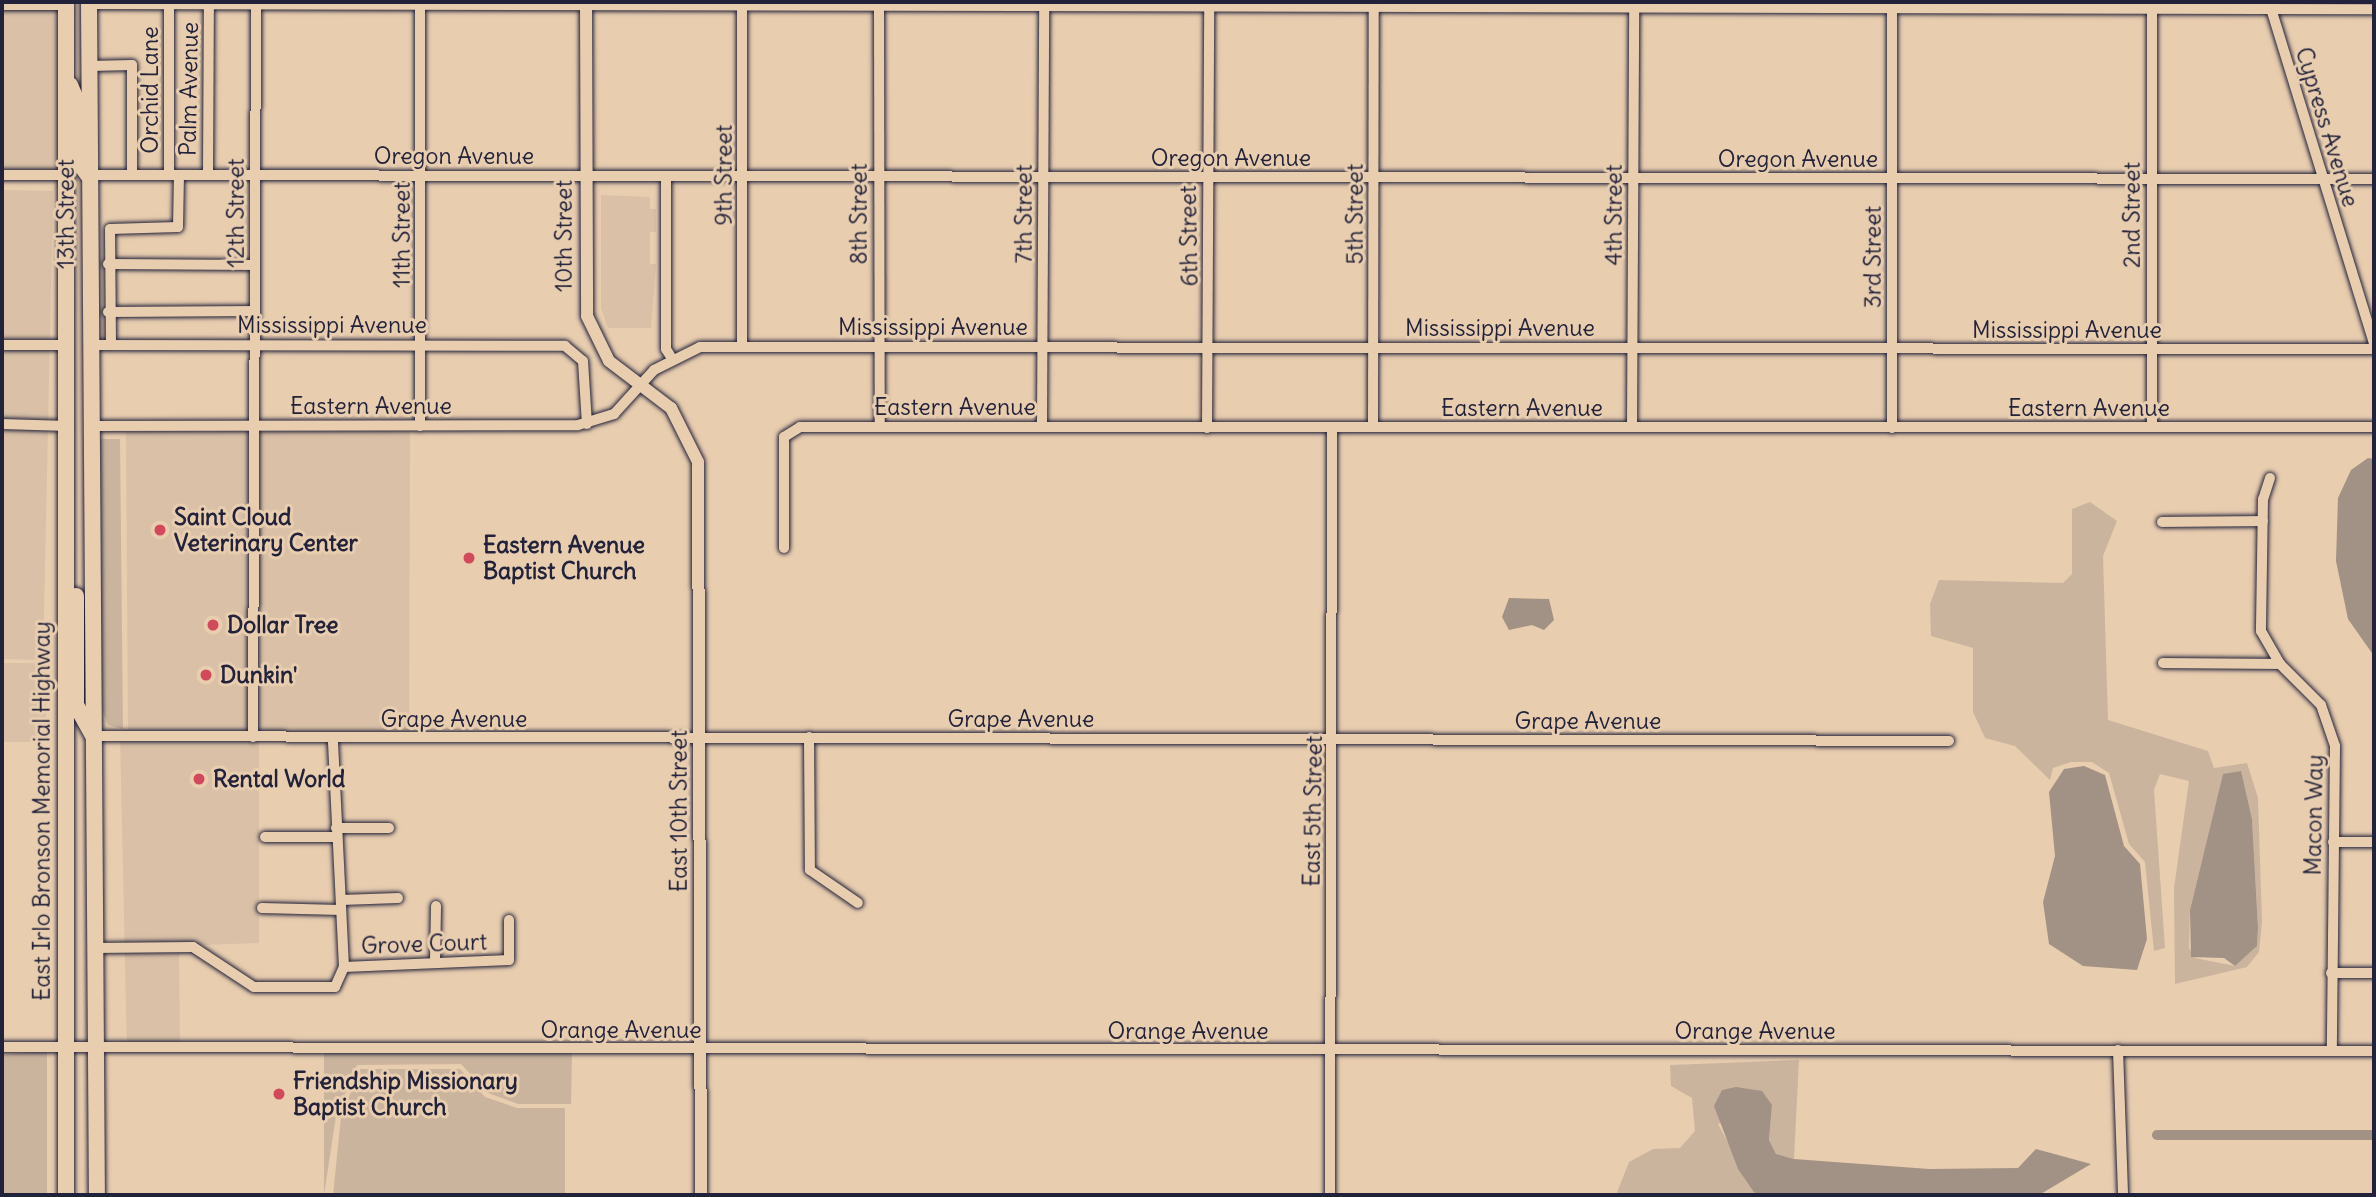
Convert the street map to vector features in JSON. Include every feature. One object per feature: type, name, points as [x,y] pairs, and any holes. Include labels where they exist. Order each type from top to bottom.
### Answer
[{"type":"highway","name":"13th Street","points":[[66,3],[68,426]]},
{"type":"highway","points":[[66,3],[79,17],[80,54],[89,66]]},
{"type":"highway","name":"13th Street","points":[[88,3],[89,426]]},
{"type":"highway","points":[[66,76],[78,104],[77,160],[89,175]]},
{"type":"highway","points":[[66,175],[79,189],[79,285],[89,313]]},
{"type":"highway","points":[[66,292],[78,320],[77,409],[89,426],[97,1195]]},
{"type":"highway","points":[[68,426],[80,445],[81,556],[91,566]]},
{"type":"highway","name":"East Irlo Bronson Memorial Highway","points":[[66,1195],[68,426]]},
{"type":"highway","points":[[66,560],[76,581],[76,705],[93,736]]},
{"type":"street","points":[[2,5],[66,3]]},
{"type":"street","points":[[88,3],[1892,4],[2270,5],[2374,9]]},
{"type":"street","name":"12th Street","points":[[253,737],[256,3]]},
{"type":"street","name":"11th Street","points":[[420,3],[421,426]]},
{"type":"street","name":"Orchid Lane","points":[[108,264],[109,234],[118,226],[178,228],[169,4]]},
{"type":"street","name":"Palm Avenue","points":[[208,175],[209,4]]},
{"type":"street","name":"9th Street","points":[[742,347],[743,4]]},
{"type":"street","name":"8th Street","points":[[879,4],[880,425]]},
{"type":"street","name":"7th Street","points":[[1042,426],[1044,4]]},
{"type":"street","name":"6th Street","points":[[1207,428],[1210,347],[1209,4]]},
{"type":"street","name":"5th Street","points":[[1373,426],[1374,4]]},
{"type":"street","name":"4th Street","points":[[1632,428],[1634,4]]},
{"type":"street","name":"3rd Street","points":[[1892,4],[1892,428]]},
{"type":"street","name":"10th Street","points":[[586,5],[587,316],[600,350],[686,428]]},
{"type":"street","name":"2nd Street","points":[[2152,5],[2152,428]]},
{"type":"street","name":"Cypress Avenue","points":[[2270,5],[2374,344]]},
{"type":"street","points":[[89,66],[132,65],[132,175]]},
{"type":"street","points":[[2,175],[66,175]]},
{"type":"street","name":"Oregon Avenue","points":[[89,175],[2374,178]]},
{"type":"street","points":[[666,176],[666,349],[671,357]]},
{"type":"street","points":[[111,344],[108,264],[255,265]]},
{"type":"street","points":[[108,312],[255,311]]},
{"type":"street","name":"Mississippi Avenue","points":[[89,345],[254,343],[575,349],[585,370],[587,424]]},
{"type":"street","points":[[2,345],[67,345]]},
{"type":"street","name":"Mississippi Avenue","points":[[641,387],[671,357],[700,347],[2374,349]]},
{"type":"street","name":"Eastern Avenue","points":[[89,426],[587,424],[622,408],[641,387]]},
{"type":"street","points":[[2,424],[68,426]]},
{"type":"street","name":"Eastern Avenue","points":[[784,548],[784,437],[800,427],[2374,427]]},
{"type":"street","name":"East 5th Street","points":[[1330,1195],[1332,427]]},
{"type":"street","name":"East 10th Street","points":[[686,428],[699,480],[701,1195]]},
{"type":"street","name":"Macon Way","points":[[2270,478],[2263,521],[2261,631],[2280,664],[2321,705],[2335,747],[2332,1051]]},
{"type":"street","points":[[2162,522],[2263,521]]},
{"type":"street","points":[[2163,663],[2280,664]]},
{"type":"street","name":"Grape Avenue","points":[[93,736],[1949,741]]},
{"type":"street","points":[[809,737],[810,870],[858,903]]},
{"type":"street","points":[[94,948],[192,947],[254,987],[335,987],[344,967],[333,738]]},
{"type":"street","points":[[265,836],[389,828]]},
{"type":"street","points":[[2333,842],[2374,842]]},
{"type":"street","points":[[262,908],[341,905],[398,898]]},
{"type":"street","points":[[435,960],[436,906]]},
{"type":"street","name":"Grove Court","points":[[344,967],[435,960],[509,960],[509,920]]},
{"type":"street","points":[[2332,973],[2374,973]]},
{"type":"street","name":"Orange Avenue","points":[[2,1047],[2374,1051]]},
{"type":"street","points":[[2118,1051],[2123,1195]]},
{"type":"shaded area","points":[[2,10],[59,10],[58,170],[2,170]]},
{"type":"shaded area","points":[[2,190],[53,191],[43,660],[2,659]]},
{"type":"shaded area","points":[[601,195],[650,197],[650,209],[656,209],[656,232],[650,232],[650,264],[656,264],[651,328],[608,328],[601,308]]},
{"type":"shaded area","points":[[410,431],[409,740],[259,742],[259,943],[179,946],[180,1052],[127,1052],[120,734],[128,729],[126,432]]},
{"type":"shaded area","points":[[100,439],[120,439],[123,729],[108,725],[101,707]]},
{"type":"shaded area","points":[[2368,458],[2374,459],[2374,656],[2348,619],[2336,561],[2338,498],[2351,470]]},
{"type":"shaded area","points":[[2090,502],[2117,521],[2103,556],[2108,720],[2208,751],[2214,768],[2247,763],[2258,798],[2262,922],[2259,952],[2247,967],[2175,984],[2174,888],[2189,781],[2160,774],[2154,790],[2165,948],[2154,951],[2145,862],[2129,844],[2109,773],[2092,762],[2071,762],[2053,768],[2050,780],[2015,746],[1985,738],[1973,712],[1973,648],[1931,636],[1930,604],[1939,580],[2063,583],[2072,574],[2072,509]],"holes":[[[2240,771],[2252,819],[2257,946],[2235,966],[2195,958],[2189,948],[2190,910],[2223,775]]]},
{"type":"shaded area","points":[[1509,598],[1549,599],[1554,620],[1544,630],[1532,625],[1509,630],[1502,617]]},
{"type":"shaded area","points":[[2,663],[46,663],[46,742],[2,742]]},
{"type":"shaded area","points":[[2084,766],[2105,775],[2124,846],[2140,864],[2147,939],[2137,970],[2083,966],[2049,944],[2043,902],[2055,856],[2049,792],[2064,769]]},
{"type":"shaded area","points":[[2241,771],[2252,819],[2258,928],[2257,946],[2235,966],[2224,958],[2191,957],[2190,910],[2223,774]]},
{"type":"shaded area","points":[[47,1051],[47,1195],[2,1195],[2,1055]]},
{"type":"shaded area","points":[[324,1052],[572,1052],[571,1104],[518,1104],[488,1093],[461,1064],[357,1065],[336,1116],[324,1195]]},
{"type":"shaded area","points":[[1799,1060],[1794,1159],[1776,1154],[1769,1140],[1772,1105],[1718,1124],[1756,1195],[1616,1195],[1629,1162],[1653,1149],[1680,1148],[1695,1131],[1692,1098],[1671,1086],[1670,1065]]},
{"type":"shaded area","points":[[360,1069],[460,1069],[485,1097],[517,1108],[565,1108],[565,1195],[333,1195],[341,1117]]},
{"type":"shaded area","points":[[1736,1087],[1762,1091],[1772,1105],[1769,1140],[1776,1154],[1794,1159],[1929,1169],[2018,1168],[2036,1149],[2091,1164],[2039,1195],[1756,1195],[1738,1169],[1714,1106],[1722,1090]]},
{"type":"waterway","points":[[2157,1135],[2374,1135]]},
{"type":"place","name":"Saint Cloud Veterinary Center","points":[[160,530]]},
{"type":"place","name":"Eastern Avenue Baptist Church","points":[[469,558]]},
{"type":"place","name":"Dollar Tree","points":[[213,625]]},
{"type":"place","name":"Dunkin'","points":[[206,675]]},
{"type":"place","name":"Rental World","points":[[199,779]]},
{"type":"place","name":"Friendship Missionary Baptist Church","points":[[279,1094]]}]
